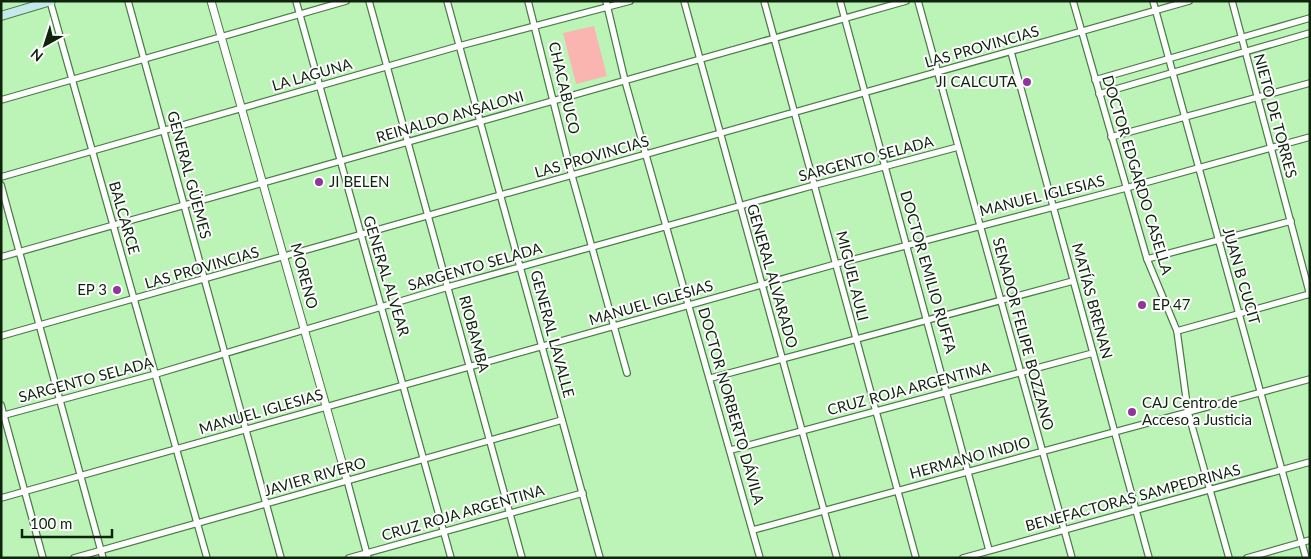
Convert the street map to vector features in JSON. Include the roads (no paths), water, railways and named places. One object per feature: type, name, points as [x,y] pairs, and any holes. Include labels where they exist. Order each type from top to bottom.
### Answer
[{"type":"main road","points":[[1,16],[51,1]]},
{"type":"street","name":"BALCARCE","points":[[51,1],[207,558]]},
{"type":"street","name":"GENERAL GÜEMES","points":[[128,1],[146,60],[281,558]]},
{"type":"street","name":"MORENO","points":[[212,1],[368,555]]},
{"type":"street","name":"GENERAL ALVEAR","points":[[296,1],[318,86],[360,236],[382,306],[451,558]]},
{"type":"street","points":[[1,100],[146,60],[346,1]]},
{"type":"street","name":"RIOBAMBA","points":[[369,1],[522,558]]},
{"type":"street","name":"GENERAL LAVALLE","points":[[447,1],[600,558]]},
{"type":"street","name":"CHACABUCO","points":[[528,1],[572,176],[627,374]]},
{"type":"street","name":"LA LAGUNA","points":[[1,177],[459,46],[536,27],[607,4],[630,1]]},
{"type":"street","name":"GENERAL ALVARADO","points":[[684,1],[837,558]]},
{"type":"street","name":"MIGUEL AULI","points":[[764,1],[916,558]]},
{"type":"street","name":"DOCTOR EMILIO RUFFA","points":[[840,1],[948,392],[989,550]]},
{"type":"street","name":"REINALDO ANSALONI","points":[[1,257],[906,1]]},
{"type":"street","name":"SENADOR FELIPE BOZZANO","points":[[918,1],[1072,558]]},
{"type":"street","name":"DOCTOR EDGARDO CASELLA","points":[[1073,1],[1147,259],[1177,331],[1188,412],[1229,558]]},
{"type":"street","name":"JUAN B CUCIT","points":[[1153,1],[1306,558]]},
{"type":"street","name":"LAS PROVINCIAS","points":[[1,336],[285,258],[1189,1]]},
{"type":"street","name":"NIETO DE TORRES","points":[[1232,1],[1310,294]]},
{"type":"street","name":"DOCTOR NORBERTO DÁVILA","points":[[607,4],[626,80],[760,558]]},
{"type":"street","points":[[1095,80],[1310,18]]},
{"type":"street","points":[[1099,94],[1310,33]]},
{"type":"street","name":"MATÍAS BRENAN","points":[[1011,52],[1149,558]]},
{"type":"street","points":[[1111,137],[1310,83]]},
{"type":"street","name":"MANUEL IGLESIAS","points":[[1,498],[836,264],[1054,205],[1126,188],[1310,137]]},
{"type":"street","name":"SARGENTO SELADA","points":[[3,416],[225,354],[448,287],[815,184],[886,168],[958,147]]},
{"type":"street","points":[[1,186],[103,558]]},
{"type":"street","points":[[1147,259],[1218,242],[1291,221]]},
{"type":"street","points":[[711,378],[1073,281]]},
{"type":"street","points":[[1177,331],[1310,294]]},
{"type":"street","name":"CRUZ ROJA ARGENTINA","points":[[731,450],[1093,353]]},
{"type":"street","name":"HERMANO INDIO","points":[[753,530],[1310,379]]},
{"type":"street","points":[[1,405],[43,558]]},
{"type":"street","name":"JAVIER RIVERO","points":[[74,558],[562,420]]},
{"type":"street","name":"BENEFACTORAS SAMPEDRINAS","points":[[963,558],[1310,462]]},
{"type":"street","name":"CRUZ ROJA ARGENTINA","points":[[349,558],[368,555],[582,493]]},
{"type":"street","points":[[1247,558],[1310,540]]},
{"type":"place","name":"JI CALCUTA","points":[[1027,82]]},
{"type":"place","name":"JI BELEN","points":[[319,182]]},
{"type":"place","name":"EP 3","points":[[117,290]]},
{"type":"place","name":"EP 47","points":[[1142,305]]},
{"type":"place","name":"CAJ Centro de Acceso a Justicia","points":[[1132,412]]}]
